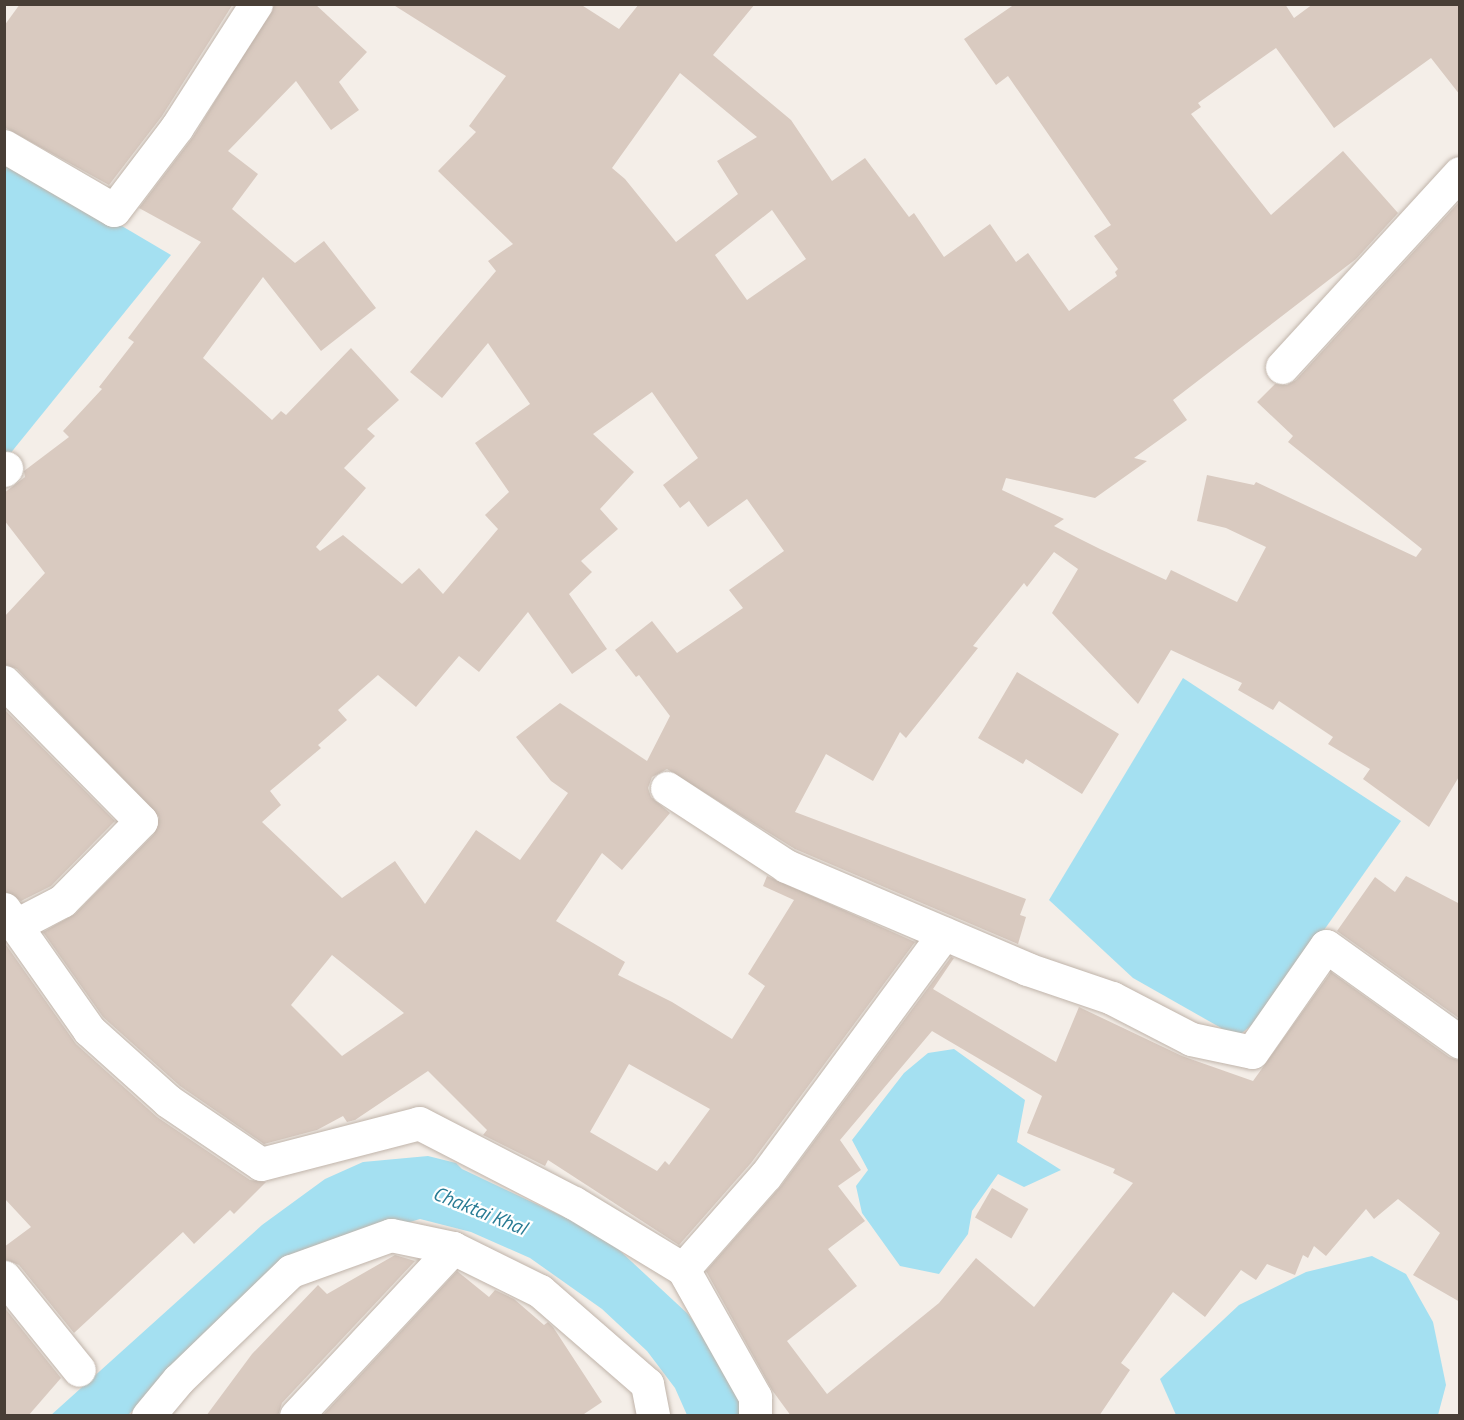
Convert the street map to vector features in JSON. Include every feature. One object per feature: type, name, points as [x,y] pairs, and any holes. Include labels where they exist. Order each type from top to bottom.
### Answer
[{"type":"street","points":[[4,146],[114,210],[177,127],[256,4]]},
{"type":"street","points":[[1282,367],[1460,173]]},
{"type":"street","points":[[4,681],[141,821],[62,901],[11,916],[89,1030],[168,1101],[261,1164],[419,1123],[574,1203],[683,1269],[754,1396],[755,1416]]},
{"type":"street","points":[[667,788],[786,866],[944,934],[1112,998],[1191,1039],[1252,1052],[1326,946],[1460,1042]]},
{"type":"street","points":[[683,1269],[766,1175],[944,934]]},
{"type":"street","points":[[148,1416],[291,1271],[391,1235],[453,1248],[540,1291],[647,1384],[653,1416]]},
{"type":"street","points":[[296,1416],[453,1248]]},
{"type":"street","points":[[4,1277],[79,1370]]},
{"type":"water","points":[[5,157],[171,255],[5,460]]},
{"type":"water","points":[[1183,678],[1401,821],[1264,1015],[1237,1037],[1133,978],[1049,900]]},
{"type":"water","points":[[954,1049],[1025,1100],[1017,1142],[1061,1170],[1024,1187],[998,1174],[972,1211],[968,1234],[939,1274],[900,1266],[862,1213],[856,1186],[868,1170],[852,1140],[904,1073],[928,1053]]},
{"type":"water","name":"Chaktai Khal","points":[[428,1156],[456,1163],[462,1169],[604,1236],[688,1314],[724,1364],[745,1415],[687,1415],[675,1388],[647,1351],[602,1309],[530,1258],[471,1232],[420,1219],[328,1246],[218,1332],[128,1415],[50,1416],[262,1225],[325,1179],[363,1162]]},
{"type":"water","points":[[1372,1256],[1406,1274],[1433,1322],[1446,1385],[1438,1415],[1176,1415],[1160,1379],[1239,1305],[1306,1272]]},
{"type":"building","points":[[20,4],[233,4],[162,116],[109,185],[4,127],[4,26]]},
{"type":"building","points":[[275,4],[315,4],[367,52],[339,82],[359,110],[331,130],[296,81],[228,151],[258,174],[232,209],[295,263],[324,241],[376,308],[321,351],[263,277],[203,358],[272,420],[281,411],[286,415],[351,348],[399,400],[367,429],[375,436],[344,468],[366,488],[316,547],[320,551],[343,535],[402,584],[419,568],[443,594],[498,529],[485,515],[509,492],[475,443],[530,404],[488,343],[442,398],[410,372],[496,271],[488,261],[513,244],[438,171],[476,132],[469,126],[506,76],[392,4],[580,4],[619,29],[639,4],[755,4],[713,55],[791,120],[832,181],[865,158],[909,217],[914,213],[944,257],[990,224],[1016,262],[1028,253],[1069,311],[1117,276],[1115,272],[1118,269],[1094,236],[1111,225],[1008,76],[996,85],[964,39],[1015,4],[1285,4],[1294,18],[1313,4],[1460,4],[1460,95],[1431,58],[1334,128],[1276,48],[1198,103],[1201,107],[1191,114],[1271,215],[1343,151],[1398,213],[1356,259],[1173,400],[1187,420],[1134,458],[1147,461],[1095,498],[1006,478],[1002,490],[1064,519],[1054,526],[1100,549],[1166,580],[1171,570],[1237,602],[1266,547],[1226,528],[1197,521],[1207,475],[1254,485],[1256,482],[1416,557],[1422,549],[1288,442],[1293,436],[1257,402],[1275,384],[1287,385],[1296,380],[1460,201],[1460,775],[1429,827],[1363,779],[1370,769],[1328,744],[1333,737],[1279,701],[1273,710],[1238,690],[1242,683],[1171,650],[1138,704],[1052,613],[1078,569],[1054,552],[1027,587],[1024,583],[973,646],[978,648],[906,738],[900,732],[873,781],[826,754],[795,812],[1026,899],[1020,915],[1026,917],[1018,944],[795,849],[667,769],[652,777],[648,788],[651,797],[670,813],[622,870],[602,853],[556,921],[625,962],[618,975],[672,1002],[732,1039],[765,986],[748,974],[794,900],[763,886],[767,876],[915,942],[751,1163],[679,1245],[548,1160],[545,1166],[483,1135],[487,1130],[428,1071],[355,1120],[347,1122],[343,1116],[317,1130],[264,1144],[180,1086],[103,1017],[43,932],[75,914],[154,834],[159,817],[17,669],[4,664],[4,617],[45,573],[4,520],[4,493],[25,477],[24,471],[69,437],[63,431],[102,389],[99,387],[134,342],[128,338],[201,242],[139,208],[193,137]],"holes":[[[680,73],[757,137],[717,161],[738,194],[676,242],[625,179],[612,168]],[[772,210],[806,259],[747,300],[715,255]],[[652,392],[698,458],[663,485],[680,508],[689,501],[708,527],[747,499],[784,551],[729,590],[743,608],[677,653],[652,621],[615,650],[636,677],[639,675],[670,716],[647,761],[560,703],[516,737],[551,781],[568,793],[520,860],[476,830],[425,904],[395,861],[342,898],[262,822],[281,805],[270,791],[321,748],[318,745],[347,720],[338,710],[378,675],[416,707],[459,656],[479,672],[528,612],[572,674],[607,649],[569,594],[592,572],[581,561],[618,529],[600,509],[634,472],[593,434]],[[332,955],[404,1013],[342,1056],[291,1005]],[[629,1064],[710,1109],[669,1165],[665,1161],[657,1171],[590,1132]]]},
{"type":"building","points":[[1017,672],[1119,734],[1082,794],[1026,759],[1023,764],[978,738]]},
{"type":"building","points":[[4,709],[115,821],[51,886],[21,901],[4,891]]},
{"type":"building","points":[[1406,876],[1460,904],[1460,1019],[1337,931],[1375,877],[1395,892]]},
{"type":"building","points":[[4,942],[76,1044],[157,1117],[250,1180],[266,1182],[234,1214],[230,1210],[194,1244],[183,1232],[74,1333],[19,1265],[4,1259],[4,1247],[31,1227],[4,1198]]},
{"type":"building","points":[[951,957],[954,958],[933,989],[1056,1062],[1079,1007],[1182,1056],[1253,1081],[1331,972],[1449,1057],[1460,1061],[1460,1302],[1413,1275],[1440,1233],[1398,1199],[1374,1219],[1366,1209],[1326,1256],[1314,1246],[1308,1258],[1303,1255],[1295,1275],[1267,1264],[1256,1280],[1241,1270],[1205,1317],[1173,1292],[1121,1363],[1130,1370],[1099,1416],[791,1416],[772,1390],[706,1271],[781,1186]],"holes":[[[932,1031],[1042,1096],[1027,1133],[1115,1169],[1113,1173],[1133,1183],[1034,1307],[976,1258],[939,1303],[827,1394],[787,1341],[857,1286],[828,1249],[865,1221],[838,1186],[861,1170],[840,1140]]]},
{"type":"building","points":[[992,1188],[1028,1209],[1011,1238],[975,1217]]},
{"type":"building","points":[[395,1255],[415,1261],[282,1403],[278,1416],[206,1416],[252,1354],[318,1285],[327,1294]]},
{"type":"building","points":[[457,1271],[489,1297],[495,1290],[514,1299],[544,1325],[548,1322],[602,1402],[581,1416],[322,1416]]},
{"type":"building","points":[[4,1307],[61,1378],[28,1416],[4,1416]]}]
